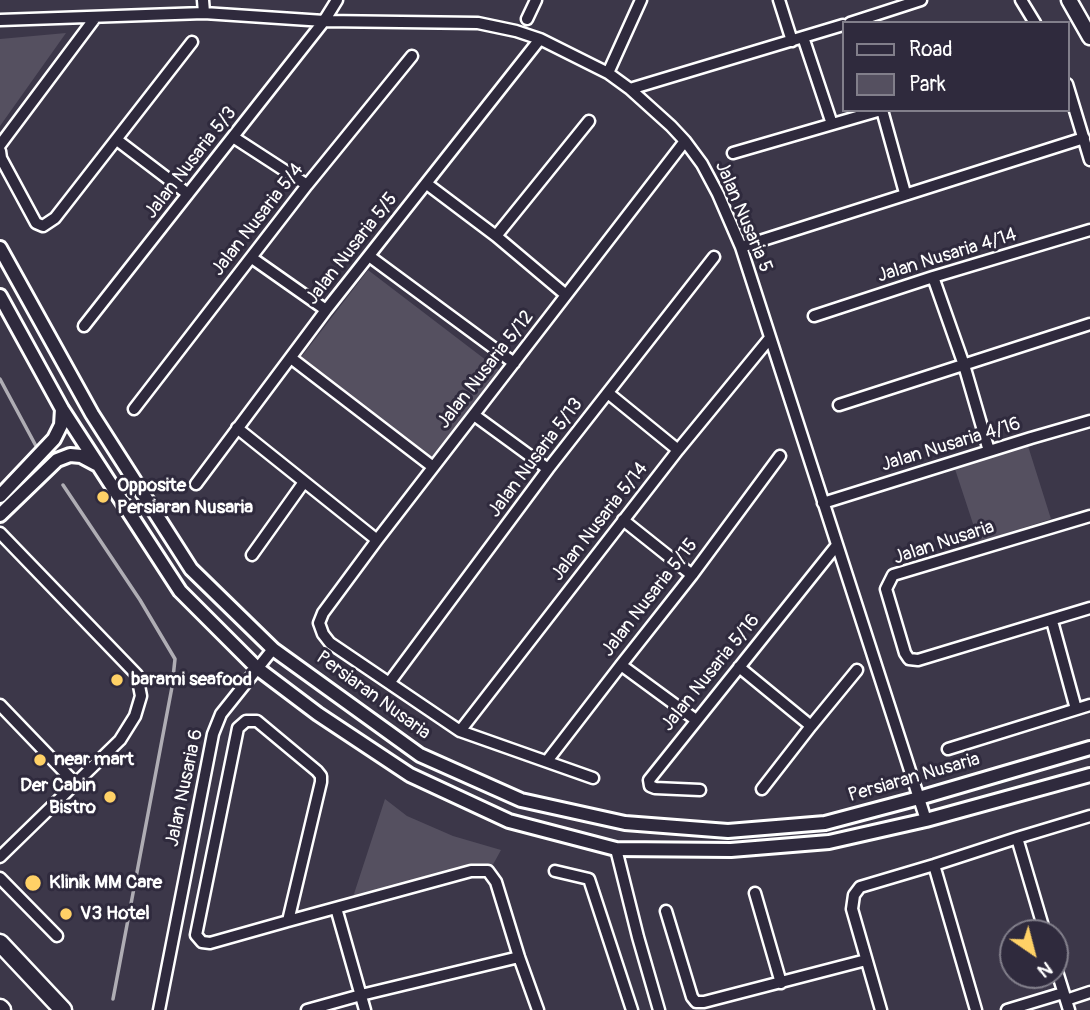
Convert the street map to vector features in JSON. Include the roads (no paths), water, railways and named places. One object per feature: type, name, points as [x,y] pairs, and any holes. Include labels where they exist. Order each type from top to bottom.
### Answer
[{"type":"main road","points":[[1069,0],[1090,37]]},
{"type":"main road","points":[[0,943],[63,1010]]},
{"type":"street","points":[[203,0],[204,13]]},
{"type":"street","name":"Jalan Nusaria 5/3","points":[[84,326],[324,21],[337,0]]},
{"type":"street","points":[[527,19],[536,0]]},
{"type":"street","points":[[608,73],[641,0]]},
{"type":"street","points":[[779,0],[792,41]]},
{"type":"street","points":[[856,21],[921,0]]},
{"type":"street","points":[[1021,0],[1034,21]]},
{"type":"street","name":"Jalan Nusaria 5","points":[[0,20],[204,13],[324,21],[478,23],[540,39],[608,73],[630,89],[685,141],[702,164],[741,247],[919,798]]},
{"type":"street","points":[[0,145],[95,18]]},
{"type":"street","points":[[630,89],[842,25]]},
{"type":"street","points":[[803,37],[832,124]]},
{"type":"street","name":"Jalan Nusaria 5/5","points":[[196,484],[326,310],[540,39]]},
{"type":"street","points":[[0,151],[1,158],[36,223],[43,226],[55,218],[192,42]]},
{"type":"street","name":"Jalan Nusaria 5/4","points":[[134,409],[307,185],[412,55]]},
{"type":"street","points":[[1069,91],[1090,160]]},
{"type":"street","points":[[733,153],[874,112]]},
{"type":"street","points":[[882,112],[905,193]]},
{"type":"street","points":[[496,236],[589,121]]},
{"type":"street","points":[[233,136],[307,185]]},
{"type":"street","points":[[741,247],[1083,138]]},
{"type":"street","points":[[117,140],[188,194]]},
{"type":"street","name":"Jalan Nusaria 5/12","points":[[390,683],[330,643],[319,623],[323,612],[685,141]]},
{"type":"street","points":[[426,184],[496,236],[566,295]]},
{"type":"street","name":"Jalan Nusaria 4/14","points":[[814,316],[1090,230]]},
{"type":"street","name":"Persiaran Nusaria","points":[[0,248],[92,414],[191,569],[273,649],[420,755],[521,800],[625,823],[728,831],[825,823],[1090,748]]},
{"type":"street","points":[[369,256],[514,363]]},
{"type":"street","name":"Jalan Nusaria 5/13","points":[[390,683],[548,469],[713,257]]},
{"type":"street","points":[[252,258],[326,310]]},
{"type":"street","points":[[933,277],[964,365],[989,451]]},
{"type":"street","name":"Persiaran Nusaria","points":[[0,296],[62,409],[180,591],[257,668],[318,714],[410,775],[509,821],[617,849],[731,850],[829,842],[926,820],[1090,775]]},
{"type":"street","points":[[839,405],[1090,324]]},
{"type":"street","name":"Jalan Nusaria 5/14","points":[[460,730],[678,450],[770,338]]},
{"type":"street","points":[[290,358],[433,467]]},
{"type":"street","points":[[608,393],[678,450]]},
{"type":"street","points":[[0,496],[54,439],[61,425],[62,409]]},
{"type":"street","points":[[474,415],[548,469]]},
{"type":"street","name":"Jalan Nusaria 4/16","points":[[823,503],[1090,421]]},
{"type":"street","points":[[237,428],[377,540]]},
{"type":"street","points":[[0,515],[57,460],[70,455],[80,456],[99,466]]},
{"type":"street","name":"Jalan Nusaria 5/15","points":[[547,761],[692,575],[780,456]]},
{"type":"street","points":[[251,555],[304,482]]},
{"type":"street","name":"Jalan Nusaria","points":[[1052,621],[918,660],[909,659],[886,589],[893,575],[1090,516]]},
{"type":"street","points":[[623,520],[692,575]]},
{"type":"street","points":[[0,533],[137,675],[141,696],[135,716],[120,740],[0,857]]},
{"type":"street","name":"Jalan Nusaria 5/16","points":[[700,790],[655,788],[650,786],[649,779],[837,545]]},
{"type":"street","points":[[1076,709],[1052,621],[1090,608]]},
{"type":"street","name":"Jalan Nusaria 6","points":[[159,1010],[213,734],[221,714],[273,649]]},
{"type":"street","points":[[621,665],[696,720]]},
{"type":"street","points":[[740,667],[811,726]]},
{"type":"street","points":[[762,789],[857,670]]},
{"type":"street","points":[[390,683],[460,730],[593,778]]},
{"type":"street","points":[[0,705],[75,783]]},
{"type":"street","points":[[948,749],[1090,705]]},
{"type":"street","points":[[289,921],[321,776],[257,721],[246,721],[238,728],[196,935],[202,942],[210,943],[471,871],[488,871],[496,882],[538,1010]]},
{"type":"street","points":[[919,798],[926,820]]},
{"type":"street","points":[[881,1010],[852,909],[854,895],[860,887],[1090,816]]},
{"type":"street","points":[[1017,838],[1041,919]]},
{"type":"street","points":[[617,849],[659,1010]]},
{"type":"street","points":[[934,865],[976,1010]]},
{"type":"street","points":[[555,871],[589,879],[632,1010]]},
{"type":"street","points":[[0,878],[57,936]]},
{"type":"street","points":[[755,893],[781,983]]},
{"type":"street","points":[[336,908],[365,1010]]},
{"type":"street","points":[[666,911],[696,1002],[866,960]]},
{"type":"street","points":[[307,1010],[519,957]]},
{"type":"street","points":[[1007,1010],[1066,1001],[1090,992]]},
{"type":"waterway","points":[[0,379],[36,446]]},
{"type":"waterway","points":[[63,485],[140,600],[175,659],[113,999]]},
{"type":"place","name":"Opposite Persiaran Nusaria","points":[[103,497]]},
{"type":"place","name":"barami seafood","points":[[117,680]]},
{"type":"place","name":"near mart","points":[[40,760]]},
{"type":"place","name":"Der Cabin Bistro","points":[[110,797]]},
{"type":"place","name":"Klinik MM Care","points":[[33,883]]},
{"type":"place","name":"V3 Hotel","points":[[66,914]]}]
